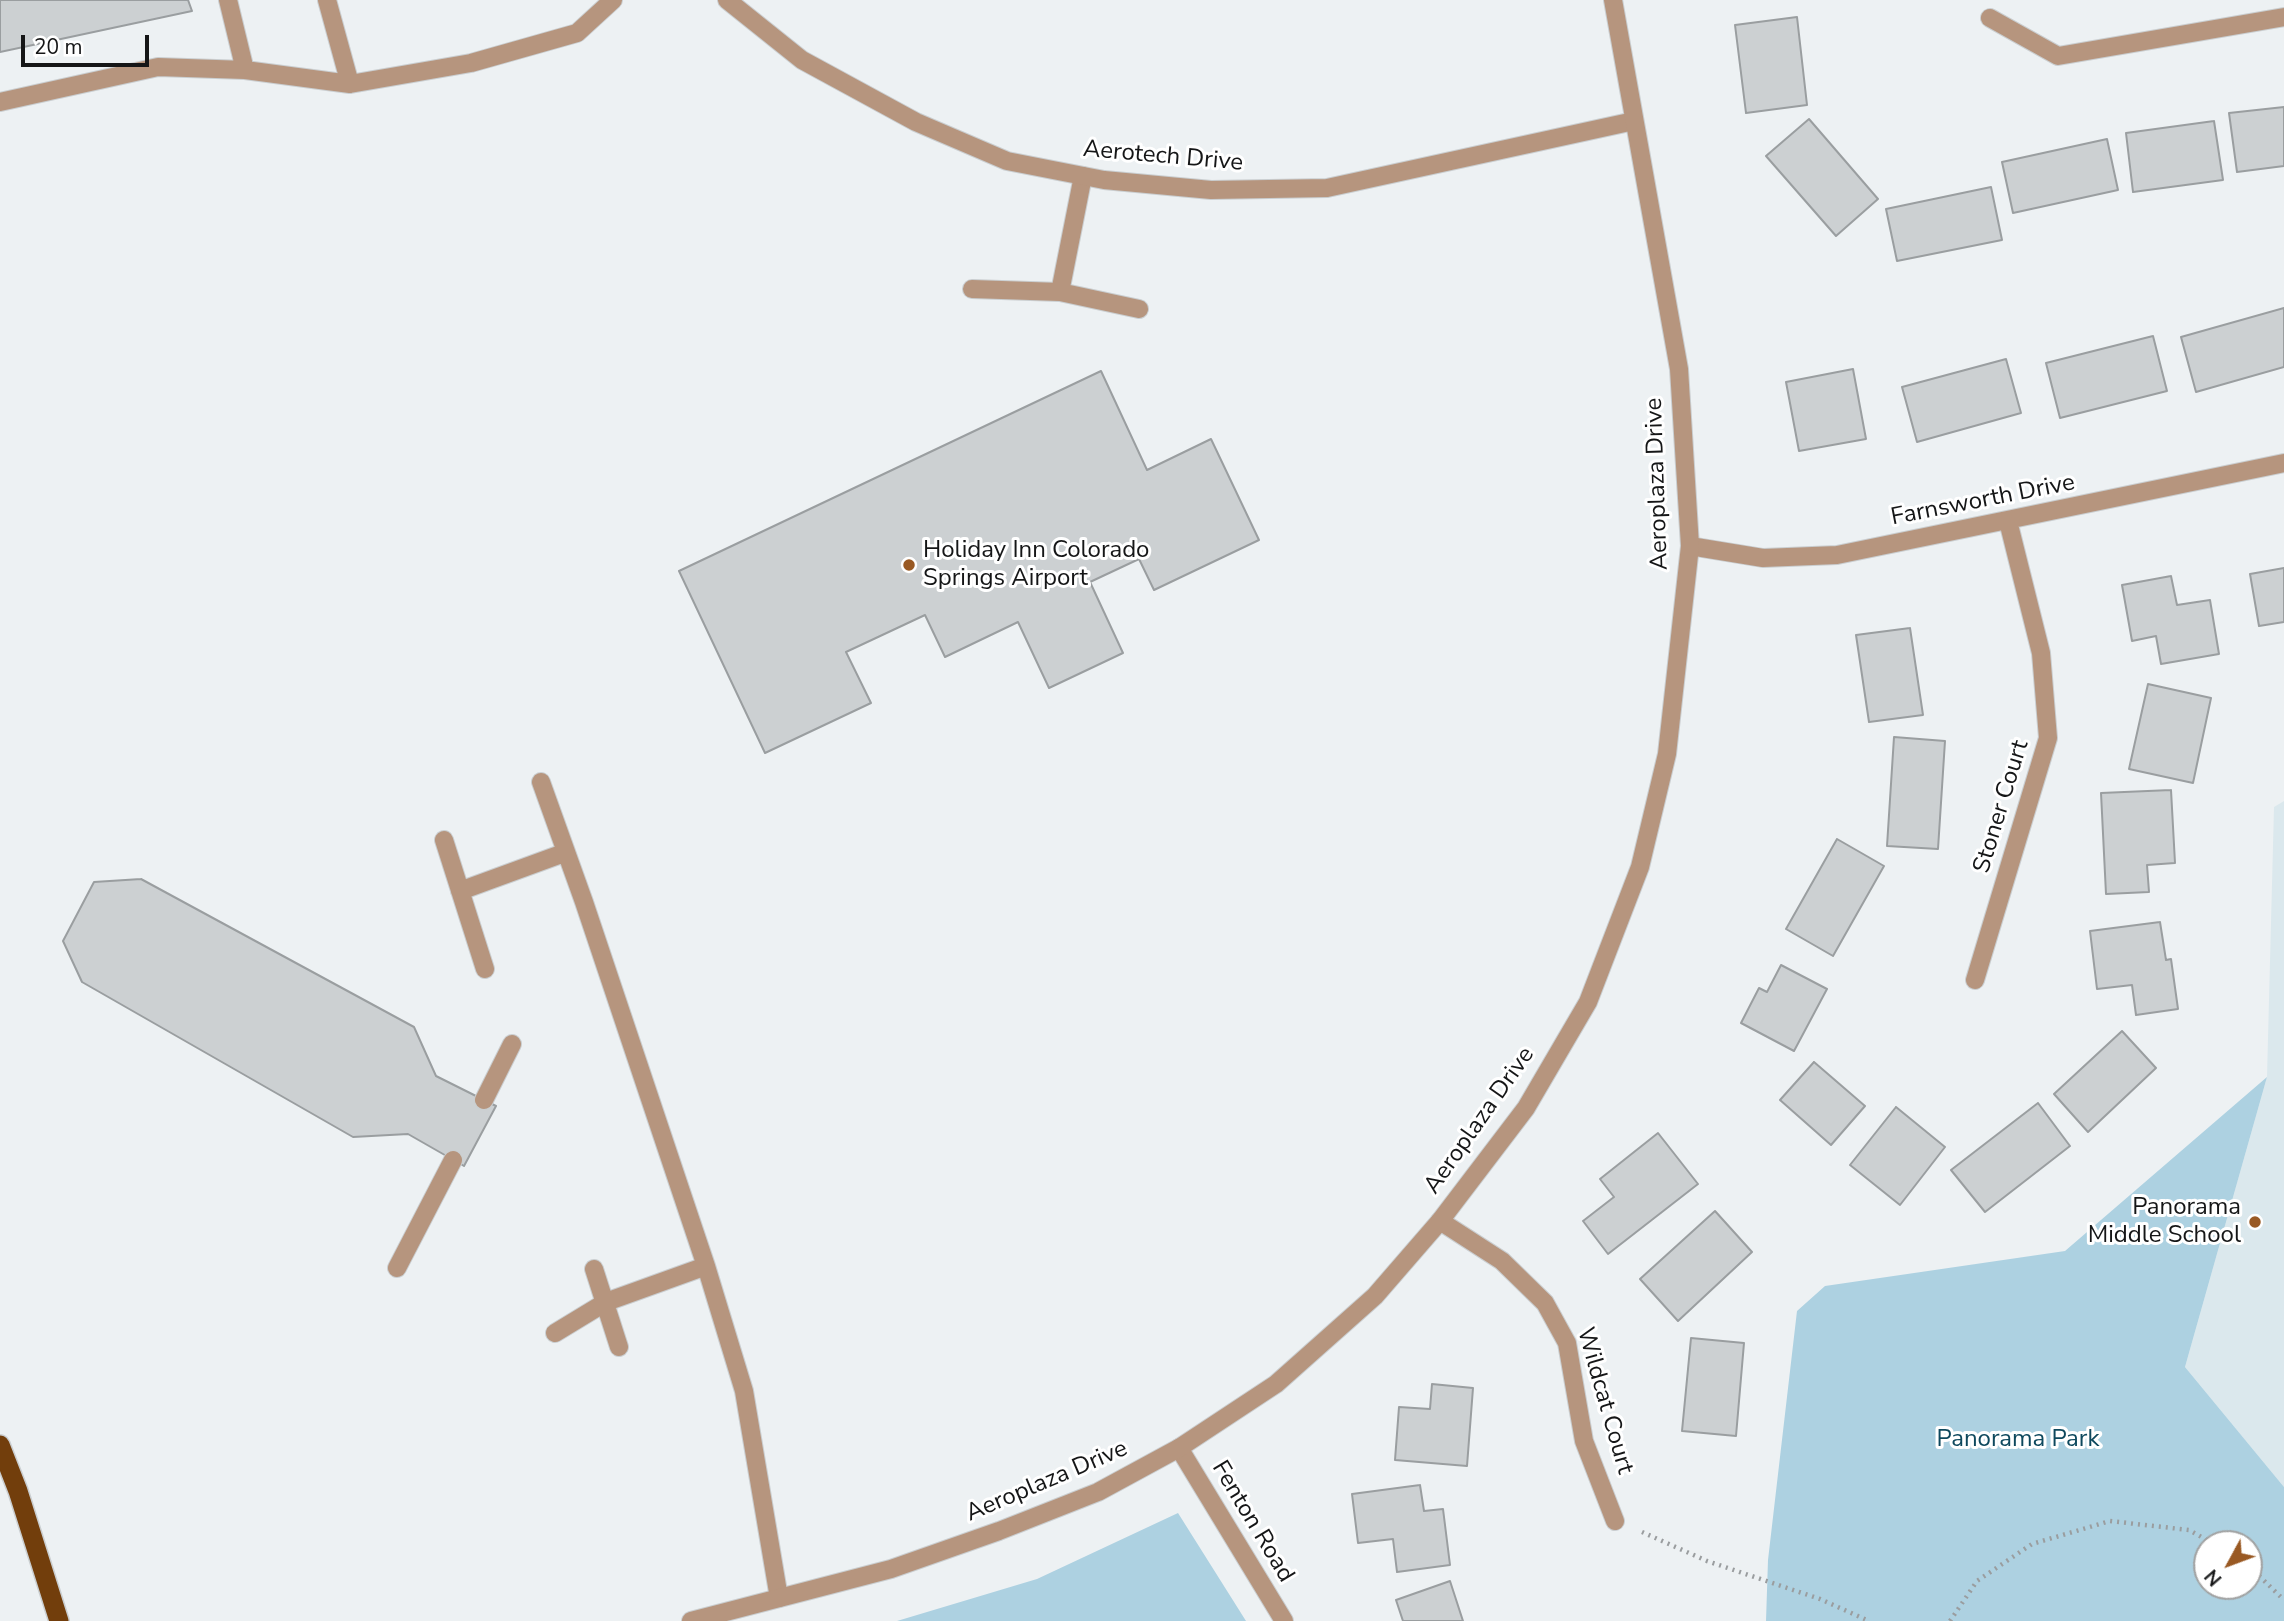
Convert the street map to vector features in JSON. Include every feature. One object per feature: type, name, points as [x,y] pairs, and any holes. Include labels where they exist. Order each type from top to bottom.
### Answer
[{"type":"highway","points":[[0,1445],[18,1491],[59,1621]]},
{"type":"street","points":[[228,0],[245,70]]},
{"type":"street","points":[[327,0],[350,85]]},
{"type":"street","points":[[0,102],[158,67],[245,70],[350,85],[471,63],[578,33],[613,0]]},
{"type":"street","name":"Aerotech Drive","points":[[727,0],[802,60],[916,122],[1007,161],[1083,176],[1211,190],[1327,188],[1634,121]]},
{"type":"street","name":"Aeroplaza Drive","points":[[691,1621],[891,1569],[1098,1492],[1179,1448],[1276,1384],[1375,1296],[1440,1221],[1526,1108],[1588,1002],[1640,867],[1667,754],[1690,547],[1679,369],[1613,0]]},
{"type":"street","points":[[1990,18],[2058,55],[2284,17]]},
{"type":"street","points":[[1060,292],[1083,176]]},
{"type":"street","points":[[972,289],[1060,292],[1139,309]]},
{"type":"street","name":"Farnsworth Drive","points":[[1690,547],[1763,558],[1837,555],[2284,463]]},
{"type":"street","name":"Stoner Court","points":[[1975,980],[2048,738],[2041,653],[2008,521]]},
{"type":"street","points":[[541,782],[706,1266],[744,1391],[779,1598]]},
{"type":"street","points":[[444,840],[485,969]]},
{"type":"street","points":[[460,891],[565,853]]},
{"type":"street","points":[[484,1100],[512,1044]]},
{"type":"street","points":[[397,1268],[453,1160]]},
{"type":"street","name":"Wildcat Court","points":[[1440,1221],[1502,1261],[1545,1303],[1567,1343],[1584,1441],[1615,1521]]},
{"type":"street","points":[[555,1333],[606,1302],[706,1266]]},
{"type":"street","points":[[594,1269],[619,1348]]},
{"type":"street","name":"Fenton Road","points":[[1179,1448],[1283,1621]]},
{"type":"path","points":[[1615,1521],[1707,1560],[1820,1599],[1869,1621]]},
{"type":"path","points":[[1950,1621],[1977,1581],[2032,1544],[2110,1521],[2193,1532]]},
{"type":"path","points":[[2263,1580],[2284,1600]]},
{"type":"shaded area","name":"Panorama Middle School","points":[[2284,801],[2284,1487],[2185,1367],[2267,1077],[2274,807]]},
{"type":"green space","name":"Panorama Park","points":[[2267,1077],[2185,1367],[2284,1487],[2284,1621],[1766,1621],[1768,1560],[1797,1311],[1825,1286],[2065,1251]]},
{"type":"green space","points":[[1178,1513],[1246,1621],[897,1621],[1037,1579]]},
{"type":"building","points":[[0,0],[188,0],[192,11],[0,52]]},
{"type":"building","points":[[1797,17],[1807,105],[1746,113],[1735,25]]},
{"type":"building","points":[[2284,107],[2284,166],[2237,172],[2229,113]]},
{"type":"building","points":[[1809,119],[1878,199],[1836,236],[1766,156]]},
{"type":"building","points":[[2214,121],[2223,180],[2133,192],[2126,133]]},
{"type":"building","points":[[2107,139],[2118,190],[2013,213],[2002,162]]},
{"type":"building","points":[[1991,187],[2002,240],[1897,261],[1886,209]]},
{"type":"building","points":[[2284,308],[2284,367],[2196,392],[2181,337]]},
{"type":"building","points":[[2153,336],[2167,391],[2060,418],[2046,363]]},
{"type":"building","points":[[2006,359],[2021,413],[1917,442],[1902,387]]},
{"type":"building","points":[[1853,369],[1866,439],[1799,451],[1786,382]]},
{"type":"building","name":"Holiday Inn Colorado Springs Airport","points":[[1101,371],[1147,470],[1211,439],[1259,540],[1154,590],[1139,559],[1090,582],[1123,653],[1049,688],[1018,622],[945,657],[925,615],[846,652],[871,703],[765,753],[679,571]]},
{"type":"building","points":[[2284,568],[2284,622],[2259,626],[2250,574]]},
{"type":"building","points":[[2171,576],[2177,605],[2210,600],[2219,654],[2161,664],[2156,636],[2132,641],[2122,585]]},
{"type":"building","points":[[1910,628],[1923,715],[1869,722],[1856,635]]},
{"type":"building","points":[[2148,684],[2211,698],[2193,783],[2129,769]]},
{"type":"building","points":[[1894,737],[1945,741],[1938,849],[1887,846]]},
{"type":"building","points":[[2171,790],[2175,863],[2147,865],[2149,892],[2106,894],[2101,793]]},
{"type":"building","points":[[1837,839],[1884,866],[1833,956],[1786,929]]},
{"type":"building","points":[[141,879],[414,1027],[436,1076],[496,1106],[464,1166],[408,1134],[353,1137],[82,982],[63,941],[94,882]]},
{"type":"building","points":[[2160,922],[2166,960],[2171,959],[2178,1009],[2136,1015],[2132,985],[2097,989],[2090,931]]},
{"type":"building","points":[[1781,965],[1827,989],[1794,1051],[1741,1023],[1759,988],[1767,992]]},
{"type":"building","points":[[2122,1031],[2156,1068],[2088,1132],[2054,1094]]},
{"type":"building","points":[[1814,1062],[1865,1106],[1831,1145],[1780,1100]]},
{"type":"building","points":[[2038,1103],[2070,1146],[1985,1212],[1951,1170]]},
{"type":"building","points":[[1896,1107],[1945,1147],[1900,1205],[1850,1165]]},
{"type":"building","points":[[1658,1133],[1698,1184],[1608,1254],[1583,1221],[1614,1197],[1600,1179]]},
{"type":"building","points":[[1715,1211],[1752,1252],[1678,1321],[1640,1279]]},
{"type":"building","points":[[1691,1338],[1744,1343],[1736,1436],[1682,1431]]},
{"type":"building","points":[[1432,1384],[1473,1388],[1467,1466],[1395,1460],[1399,1407],[1430,1409]]},
{"type":"building","points":[[1420,1485],[1424,1511],[1443,1509],[1450,1565],[1397,1572],[1393,1539],[1358,1543],[1352,1494]]},
{"type":"building","points":[[1450,1581],[1463,1621],[1403,1621],[1396,1600]]},
{"type":"place","name":"Holiday Inn Colorado Springs Airport","points":[[909,565]]},
{"type":"place","name":"Panorama Middle School","points":[[2255,1222]]}]
